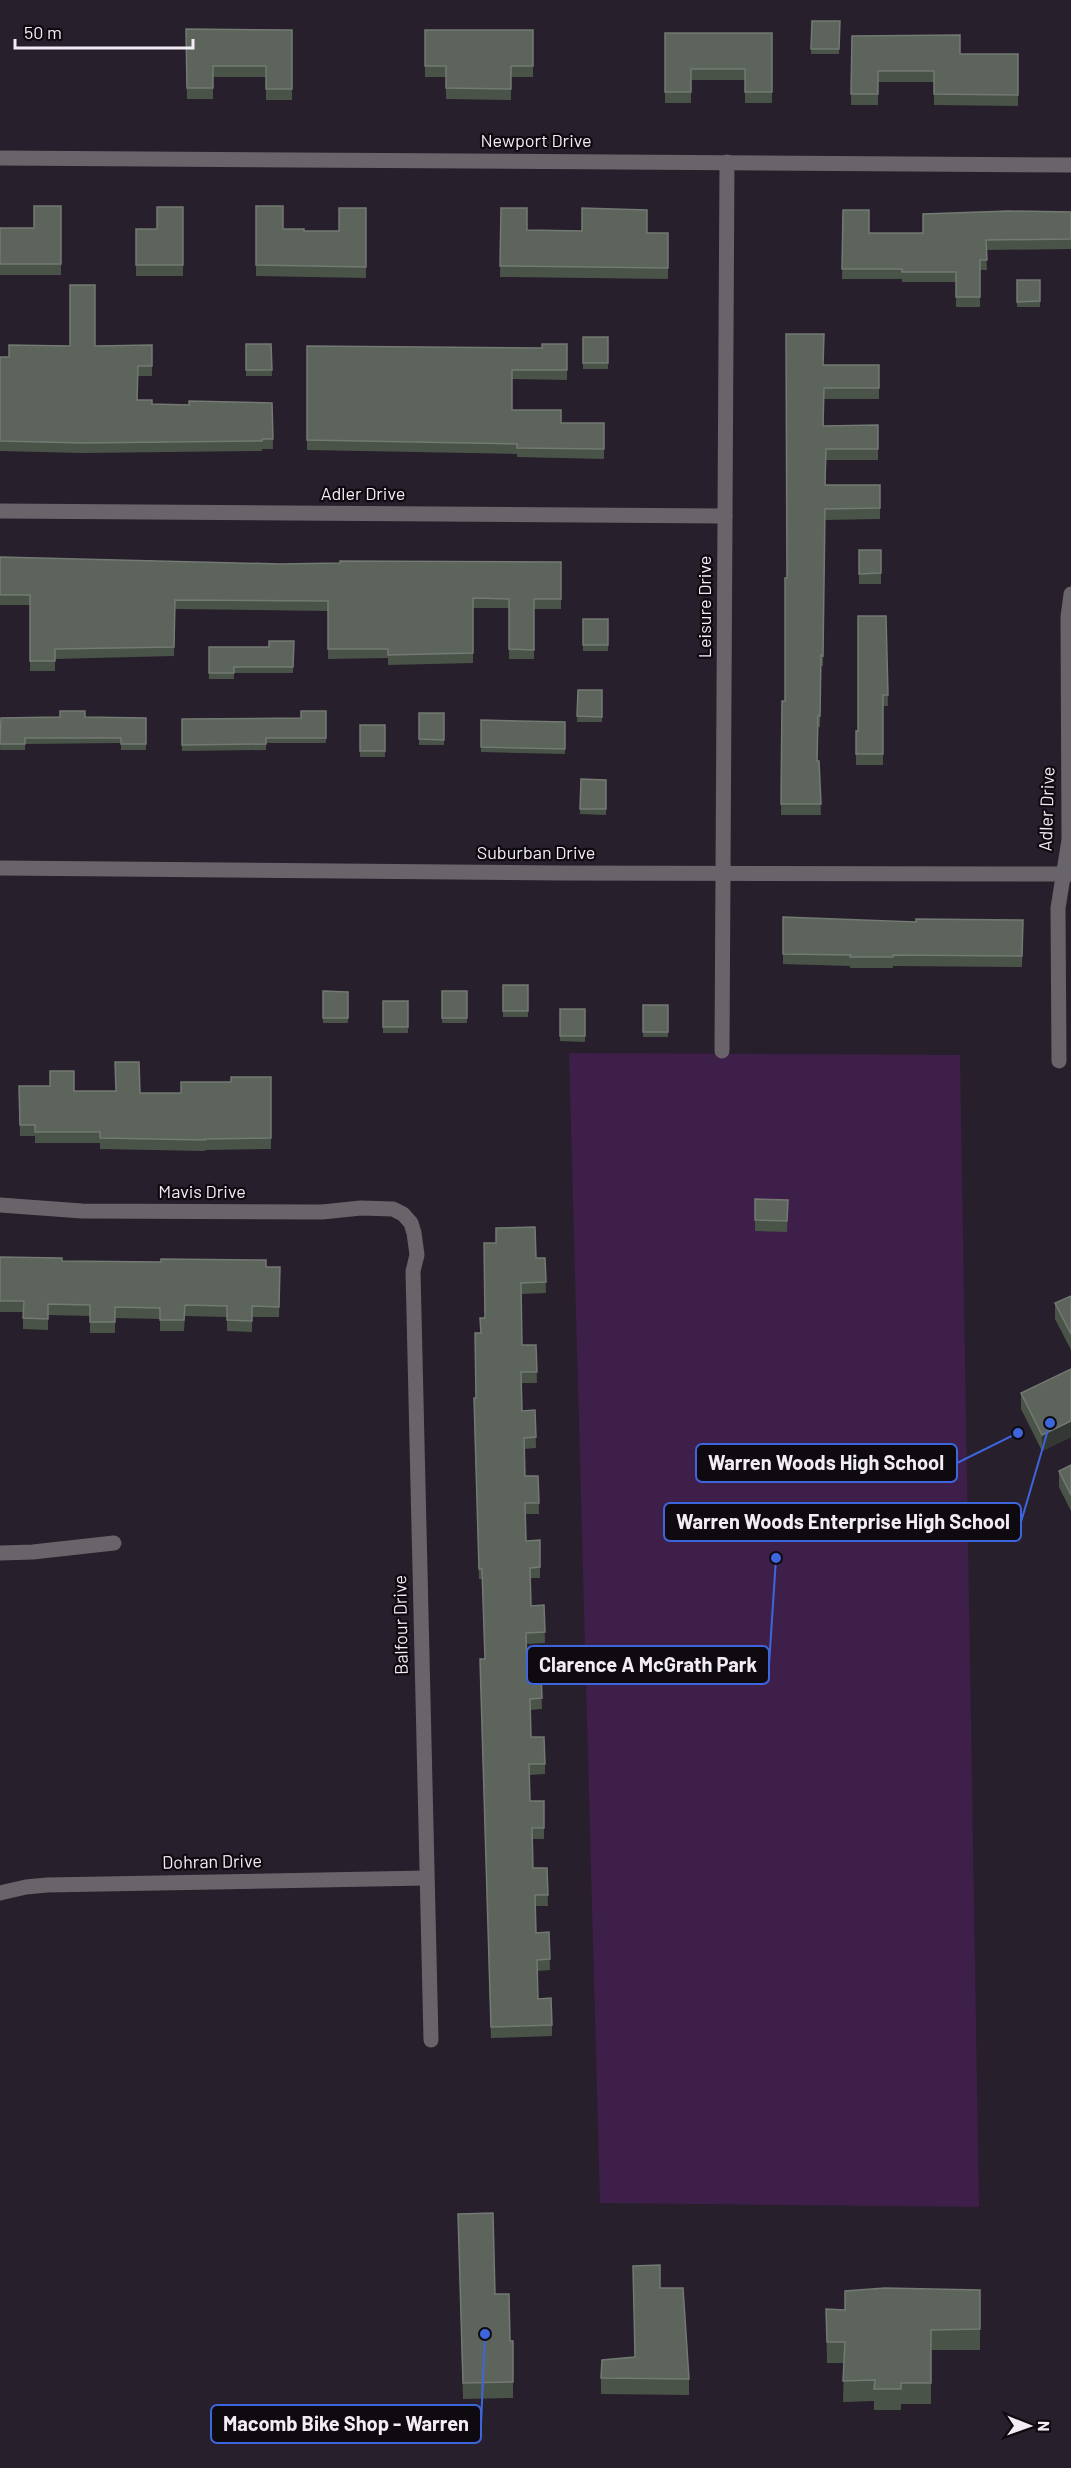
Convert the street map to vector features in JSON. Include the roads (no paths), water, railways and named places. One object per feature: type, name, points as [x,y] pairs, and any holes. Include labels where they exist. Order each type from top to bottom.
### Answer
[{"type":"street","name":"Newport Drive","points":[[0,158],[1071,165]]},
{"type":"street","name":"Leisure Drive","points":[[722,1051],[728,162]]},
{"type":"street","name":"Adler Drive","points":[[0,511],[725,516]]},
{"type":"street","name":"Adler Drive","points":[[1059,1061],[1058,908],[1067,874],[1069,840],[1068,617],[1071,594]]},
{"type":"street","name":"Suburban Drive","points":[[0,868],[1067,874]]},
{"type":"street","name":"Mavis Drive","points":[[0,1205],[82,1211],[322,1212],[380,1207],[393,1209],[403,1214]]},
{"type":"street","name":"Balfour Drive","points":[[403,1214],[411,1223],[417,1255],[412,1271],[431,2040]]},
{"type":"street","points":[[0,1553],[114,1544]]},
{"type":"street","name":"Dohran Drive","points":[[0,1893],[47,1885],[426,1878]]},
{"type":"place","name":"Warren Woods Enterprise High School","points":[[1050,1423]]},
{"type":"place","name":"Warren Woods High School","points":[[1018,1433]]},
{"type":"place","name":"Clarence A McGrath Park","points":[[776,1558]]},
{"type":"place","name":"Macomb Bike Shop - Warren","points":[[485,2334]]}]
